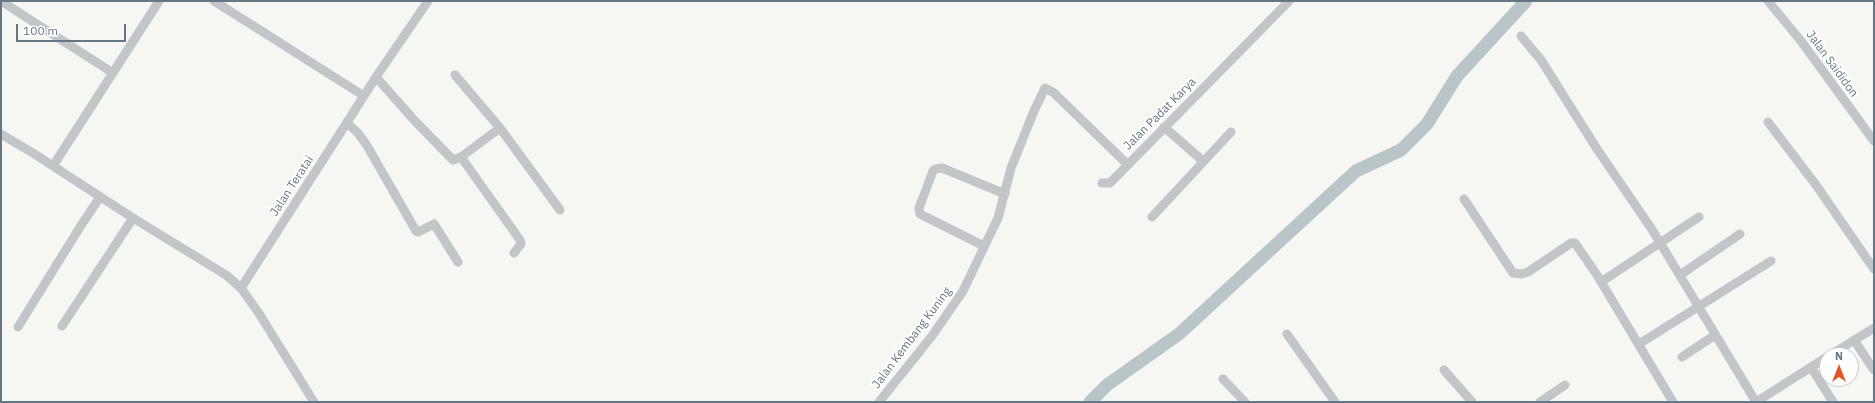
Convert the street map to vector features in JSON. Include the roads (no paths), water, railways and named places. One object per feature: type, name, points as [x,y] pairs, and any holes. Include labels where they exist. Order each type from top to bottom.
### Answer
[{"type":"street","points":[[1,1],[113,73]]},
{"type":"street","points":[[53,166],[159,1]]},
{"type":"street","points":[[214,1],[364,96]]},
{"type":"street","name":"Jalan Teratai","points":[[241,288],[376,77],[428,1]]},
{"type":"street","name":"Jalan Padat Karya","points":[[1045,88],[1054,93],[1127,164],[1289,1]]},
{"type":"street","name":"Jalan Saididon","points":[[1768,1],[1801,41],[1874,142]]},
{"type":"street","points":[[1521,36],[1541,60],[1597,150],[1660,241],[1756,402],[1770,399],[1819,362]]},
{"type":"street","points":[[455,75],[500,128],[560,210]]},
{"type":"street","points":[[376,77],[450,159],[455,159],[461,156],[500,128]]},
{"type":"street","name":"Jalan Kembang Kuning","points":[[879,402],[932,336],[963,290],[998,218],[1006,194],[1011,168],[1045,88]]},
{"type":"street","points":[[1768,122],[1816,185],[1874,269]]},
{"type":"street","points":[[347,123],[358,133],[366,144],[416,231],[418,232],[434,224],[458,262]]},
{"type":"street","points":[[1164,127],[1203,161]]},
{"type":"street","points":[[1152,217],[1231,132]]},
{"type":"street","points":[[1,134],[226,275],[241,288],[260,315],[314,402]]},
{"type":"street","points":[[461,156],[520,240],[521,244],[514,253]]},
{"type":"street","points":[[1102,183],[1110,183],[1127,164]]},
{"type":"street","points":[[984,246],[920,214],[919,208],[932,171],[942,168],[1006,194]]},
{"type":"street","points":[[18,327],[80,226],[100,197]]},
{"type":"street","points":[[1464,199],[1513,272],[1521,274],[1528,272],[1573,242],[1577,245],[1639,344],[1673,402]]},
{"type":"street","points":[[1601,282],[1660,241],[1699,217]]},
{"type":"street","points":[[62,326],[133,218]]},
{"type":"street","points":[[1680,275],[1740,234]]},
{"type":"street","points":[[1639,344],[1771,261]]},
{"type":"street","points":[[1843,347],[1874,328]]},
{"type":"street","points":[[1287,334],[1335,402]]},
{"type":"street","points":[[1682,357],[1715,335]]},
{"type":"street","points":[[1854,340],[1874,370]]},
{"type":"street","points":[[1811,367],[1833,402]]},
{"type":"street","points":[[1444,370],[1472,402]]},
{"type":"street","points":[[1223,379],[1245,402]]},
{"type":"street","points":[[1540,402],[1565,385]]},
{"type":"waterway","points":[[1090,402],[1107,385],[1179,334],[1356,171],[1401,150],[1427,124],[1457,76],[1526,1]]}]
